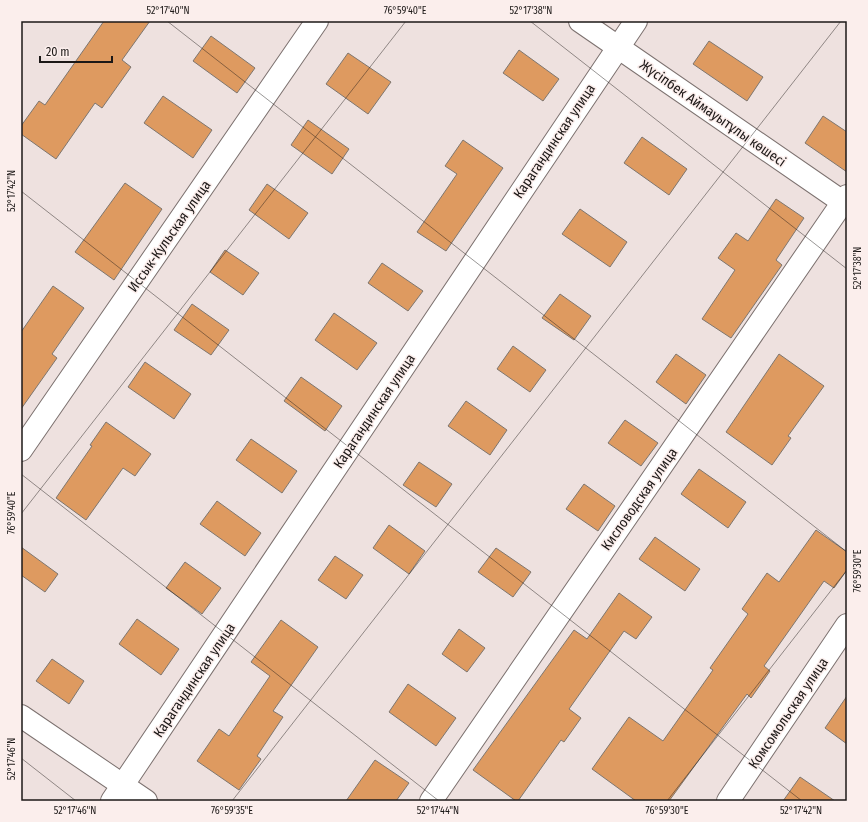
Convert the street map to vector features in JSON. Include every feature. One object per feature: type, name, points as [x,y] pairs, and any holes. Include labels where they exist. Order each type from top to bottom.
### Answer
[{"type":"street","name":"Иссык-Кульская улица","points":[[21,450],[317,21]]},
{"type":"street","name":"Жүсіпбек Аймауытұлы көшесі","points":[[580,21],[846,201]]},
{"type":"street","name":"Карагандинская улица","points":[[118,793],[617,47],[636,21]]},
{"type":"street","name":"Кисловодская улица","points":[[431,801],[846,201]]},
{"type":"street","name":"Комсомольская улица","points":[[728,801],[847,625]]},
{"type":"street","points":[[21,716],[118,793],[146,801]]},
{"type":"building","points":[[104,21],[150,21],[122,60],[131,67],[102,108],[95,103],[56,159],[21,134],[21,126],[39,101],[45,105]]},
{"type":"building","points":[[211,36],[255,68],[237,93],[193,61]]},
{"type":"building","points":[[709,41],[763,77],[747,101],[693,64]]},
{"type":"building","points":[[519,50],[559,79],[543,101],[503,73]]},
{"type":"building","points":[[348,53],[391,82],[368,114],[326,84]]},
{"type":"building","points":[[163,96],[212,130],[193,158],[144,123]]},
{"type":"building","points":[[823,116],[847,132],[847,172],[805,143]]},
{"type":"building","points":[[308,120],[349,149],[332,174],[291,145]]},
{"type":"building","points":[[642,137],[687,169],[669,195],[624,163]]},
{"type":"building","points":[[463,140],[503,168],[446,251],[417,232],[457,174],[445,166]]},
{"type":"building","points":[[125,183],[162,209],[114,280],[75,252]]},
{"type":"building","points":[[267,184],[308,213],[289,239],[249,210]]},
{"type":"building","points":[[776,199],[804,218],[776,260],[782,265],[731,338],[702,319],[735,270],[718,258],[736,233],[748,241]]},
{"type":"building","points":[[580,209],[627,242],[610,267],[562,234]]},
{"type":"building","points":[[225,250],[259,273],[243,295],[210,272]]},
{"type":"building","points":[[382,263],[423,291],[408,311],[368,283]]},
{"type":"building","points":[[53,286],[84,308],[52,354],[57,358],[21,409],[21,332]]},
{"type":"building","points":[[560,294],[591,316],[574,340],[542,318]]},
{"type":"building","points":[[192,304],[229,330],[211,355],[174,330]]},
{"type":"building","points":[[334,313],[377,343],[357,370],[315,340]]},
{"type":"building","points":[[513,346],[546,370],[530,392],[497,369]]},
{"type":"building","points":[[676,354],[706,375],[686,404],[656,382]]},
{"type":"building","points":[[779,354],[824,386],[788,436],[791,438],[772,465],[726,432]]},
{"type":"building","points":[[145,362],[191,394],[174,419],[128,387]]},
{"type":"building","points":[[301,377],[342,406],[325,431],[284,401]]},
{"type":"building","points":[[466,401],[507,430],[490,455],[448,426]]},
{"type":"building","points":[[625,420],[658,443],[641,466],[608,443]]},
{"type":"building","points":[[106,422],[151,454],[135,476],[123,468],[86,520],[56,498],[92,446],[90,445]]},
{"type":"building","points":[[251,439],[297,471],[282,493],[236,460]]},
{"type":"building","points":[[419,462],[452,484],[436,507],[403,485]]},
{"type":"building","points":[[699,469],[746,502],[728,528],[681,494]]},
{"type":"building","points":[[584,484],[615,506],[598,531],[566,509]]},
{"type":"building","points":[[217,501],[261,533],[245,556],[200,524]]},
{"type":"building","points":[[389,525],[425,551],[409,574],[373,548]]},
{"type":"building","points":[[816,530],[847,552],[847,570],[834,588],[824,581],[764,666],[770,671],[751,698],[747,694],[669,801],[636,801],[592,769],[629,717],[663,741],[713,670],[710,668],[748,614],[742,609],[767,573],[779,582]]},
{"type":"building","points":[[655,537],[700,569],[685,591],[639,559]]},
{"type":"building","points":[[21,547],[58,574],[45,592],[21,575]]},
{"type":"building","points":[[496,548],[531,572],[513,597],[478,572]]},
{"type":"building","points":[[335,556],[363,575],[346,599],[318,580]]},
{"type":"building","points":[[185,562],[221,588],[202,614],[166,588]]},
{"type":"building","points":[[619,593],[652,617],[636,639],[624,631],[569,709],[581,718],[564,742],[561,740],[518,801],[516,801],[473,770],[574,630],[587,639]]},
{"type":"building","points":[[137,619],[179,649],[161,675],[119,644]]},
{"type":"building","points":[[281,620],[318,647],[273,711],[283,717],[257,756],[261,759],[239,790],[197,761],[219,729],[229,736],[270,676],[251,662]]},
{"type":"building","points":[[459,629],[485,648],[467,672],[442,654]]},
{"type":"building","points":[[52,659],[84,681],[69,704],[36,681]]},
{"type":"building","points":[[408,684],[456,718],[436,746],[389,712]]},
{"type":"building","points":[[847,696],[847,744],[825,728]]},
{"type":"building","points":[[375,760],[409,783],[396,801],[346,801]]},
{"type":"building","points":[[800,777],[835,801],[783,801]]}]
